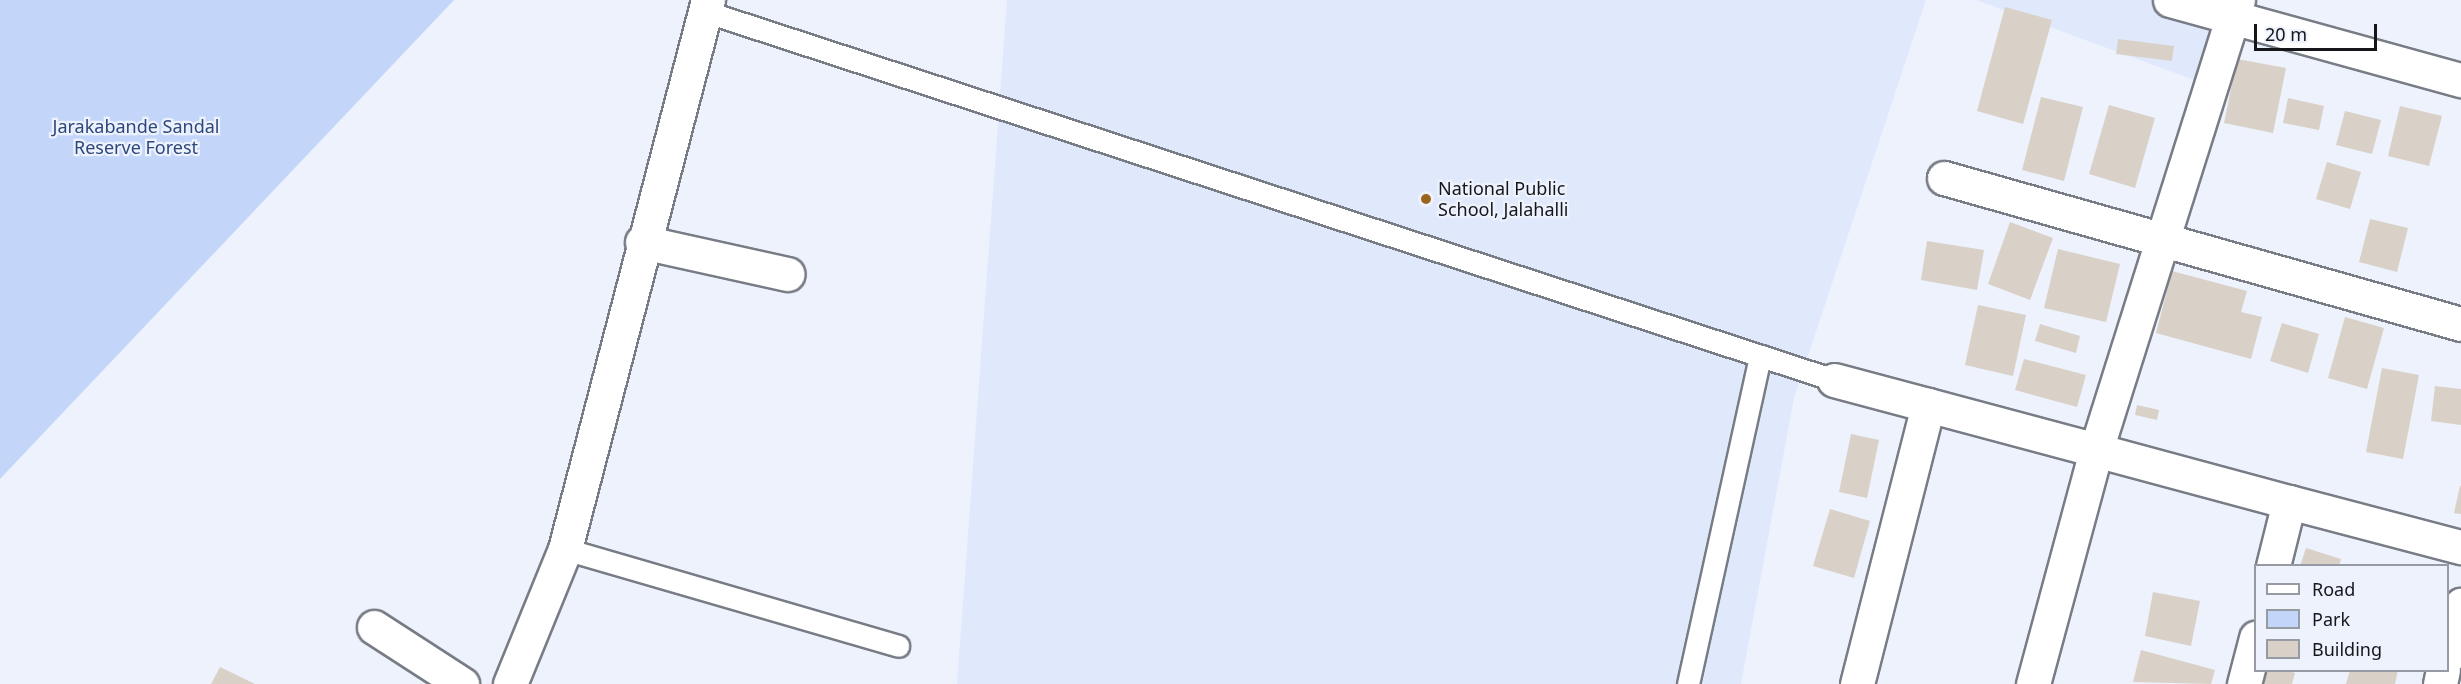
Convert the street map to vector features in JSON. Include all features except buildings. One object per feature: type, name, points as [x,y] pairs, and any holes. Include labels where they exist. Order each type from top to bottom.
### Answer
[{"type":"street","points":[[2170,0],[2236,8],[2461,80]]},
{"type":"street","points":[[510,684],[565,549],[642,242],[706,6]]},
{"type":"street","points":[[2033,684],[2096,450],[2236,8]]},
{"type":"street","points":[[1944,178],[2461,324]]},
{"type":"street","points":[[642,242],[788,274]]},
{"type":"street","points":[[1834,380],[2461,547]]},
{"type":"street","points":[[1857,684],[1928,405]]},
{"type":"street","points":[[2274,564],[2289,502]]},
{"type":"street","points":[[2449,652],[2461,605]]},
{"type":"street","points":[[374,627],[462,684]]},
{"type":"street","points":[[2244,684],[2254,646]]},
{"type":"lane","points":[[706,6],[921,82],[1834,380]]},
{"type":"lane","points":[[1688,684],[1760,356]]},
{"type":"lane","points":[[565,549],[898,646]]},
{"type":"shaded area","name":"National Public School, Jalahalli","points":[[1007,0],[1926,0],[1794,398],[1741,684],[957,684]]},
{"type":"shaded area","points":[[1976,0],[2219,0],[2197,81]]},
{"type":"green space","name":"Jarakabande Sandal Reserve Forest","points":[[0,0],[454,0],[0,479]]},
{"type":"place","name":"National Public School, Jalahalli","points":[[1426,199]]}]
